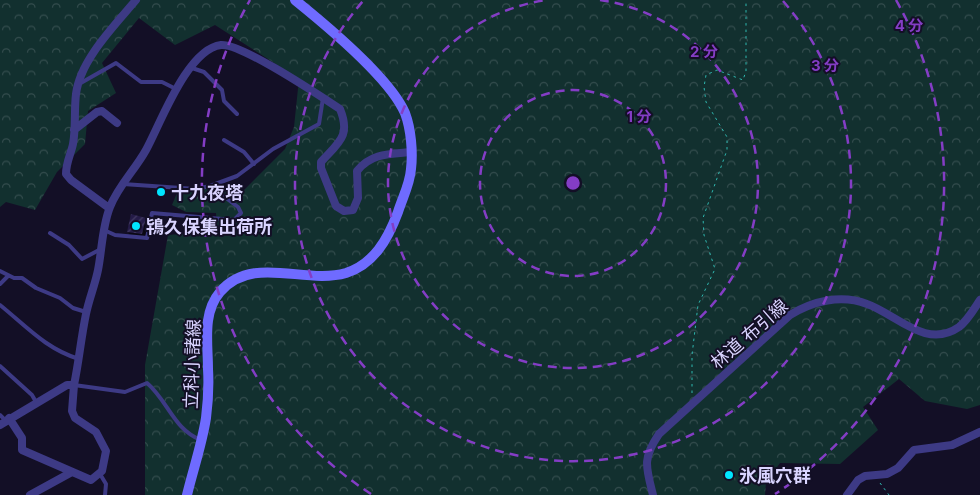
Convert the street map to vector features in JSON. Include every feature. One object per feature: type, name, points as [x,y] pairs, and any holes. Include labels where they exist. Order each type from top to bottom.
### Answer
[{"type":"main road","name":"立科小諸線","points":[[187,495],[206,420],[208,317],[218,294],[237,278],[248,274],[261,272],[337,275],[364,265],[376,255],[396,218],[411,170],[411,152],[406,115],[393,92],[345,44],[295,0]]},
{"type":"street","points":[[109,208],[71,180],[66,174],[66,164],[74,143],[76,92],[79,84],[92,54],[136,0]]},
{"type":"street","points":[[74,385],[67,385],[4,420],[22,438],[22,450],[91,480],[100,474],[106,451],[96,432],[75,418],[72,411],[74,385],[80,359],[86,312],[109,208],[122,184],[146,150],[163,110],[176,89],[209,50],[221,45],[252,54],[340,109],[346,123],[344,137],[321,162],[336,206],[344,211],[353,210],[358,198],[357,170],[364,161],[379,155],[411,152]]},
{"type":"street","points":[[74,130],[97,112],[102,111],[118,123]]},
{"type":"street","name":"林道 布引線","points":[[653,495],[646,467],[650,448],[660,434],[790,315],[804,306],[834,298],[867,303],[905,326],[926,332],[943,334],[963,323],[980,300]]},
{"type":"street","points":[[846,495],[858,480],[865,476],[887,474],[898,468],[914,450],[952,445],[980,432]]},
{"type":"street","points":[[30,495],[72,472]]},
{"type":"lane","points":[[79,84],[116,63],[141,82],[162,82],[176,89]]},
{"type":"lane","points":[[192,68],[204,72],[222,90],[224,101],[237,114]]},
{"type":"lane","points":[[122,184],[196,189],[237,176],[273,149],[319,124],[322,98]]},
{"type":"lane","points":[[224,140],[244,152],[254,164]]},
{"type":"lane","points":[[104,230],[115,235],[147,238],[152,214],[234,220],[238,218],[241,213],[238,207],[210,186]]},
{"type":"lane","points":[[50,233],[69,245],[82,259],[101,249]]},
{"type":"lane","points":[[0,271],[8,276],[22,278],[36,288],[60,298],[73,308],[86,312]]},
{"type":"lane","points":[[0,284],[8,276]]},
{"type":"lane","points":[[0,305],[40,340],[66,355],[80,359]]},
{"type":"lane","points":[[0,366],[36,402]]},
{"type":"lane","points":[[74,385],[125,392],[147,383],[162,397],[187,435],[201,440]]},
{"type":"lane","points":[[100,474],[106,484],[105,495]]},
{"type":"path","points":[[692,405],[692,355],[698,305],[715,269],[704,235],[703,218],[727,150],[727,137],[706,102],[704,86],[706,75],[717,70],[743,80],[746,71],[746,0]]},
{"type":"path","points":[[875,476],[889,495]]},
{"type":"green space","points":[[0,0],[980,0],[980,405],[967,409],[925,401],[899,379],[863,407],[878,430],[840,464],[780,463],[766,482],[765,495],[145,495],[145,365],[168,235],[217,231],[216,213],[186,212],[172,205],[177,193],[225,186],[243,191],[285,149],[294,127],[299,79],[215,25],[175,45],[139,18],[102,63],[116,93],[88,111],[85,144],[57,172],[35,210],[6,202],[0,207]]},
{"type":"building","name":"鴇久保集出荷所","points":[[131,214],[146,218],[142,234],[127,232]]},
{"type":"place","name":"十九夜塔","points":[[161,192]]},
{"type":"place","name":"鴇久保集出荷所","points":[[136,226]]},
{"type":"place","name":"氷風穴群","points":[[729,475]]}]
